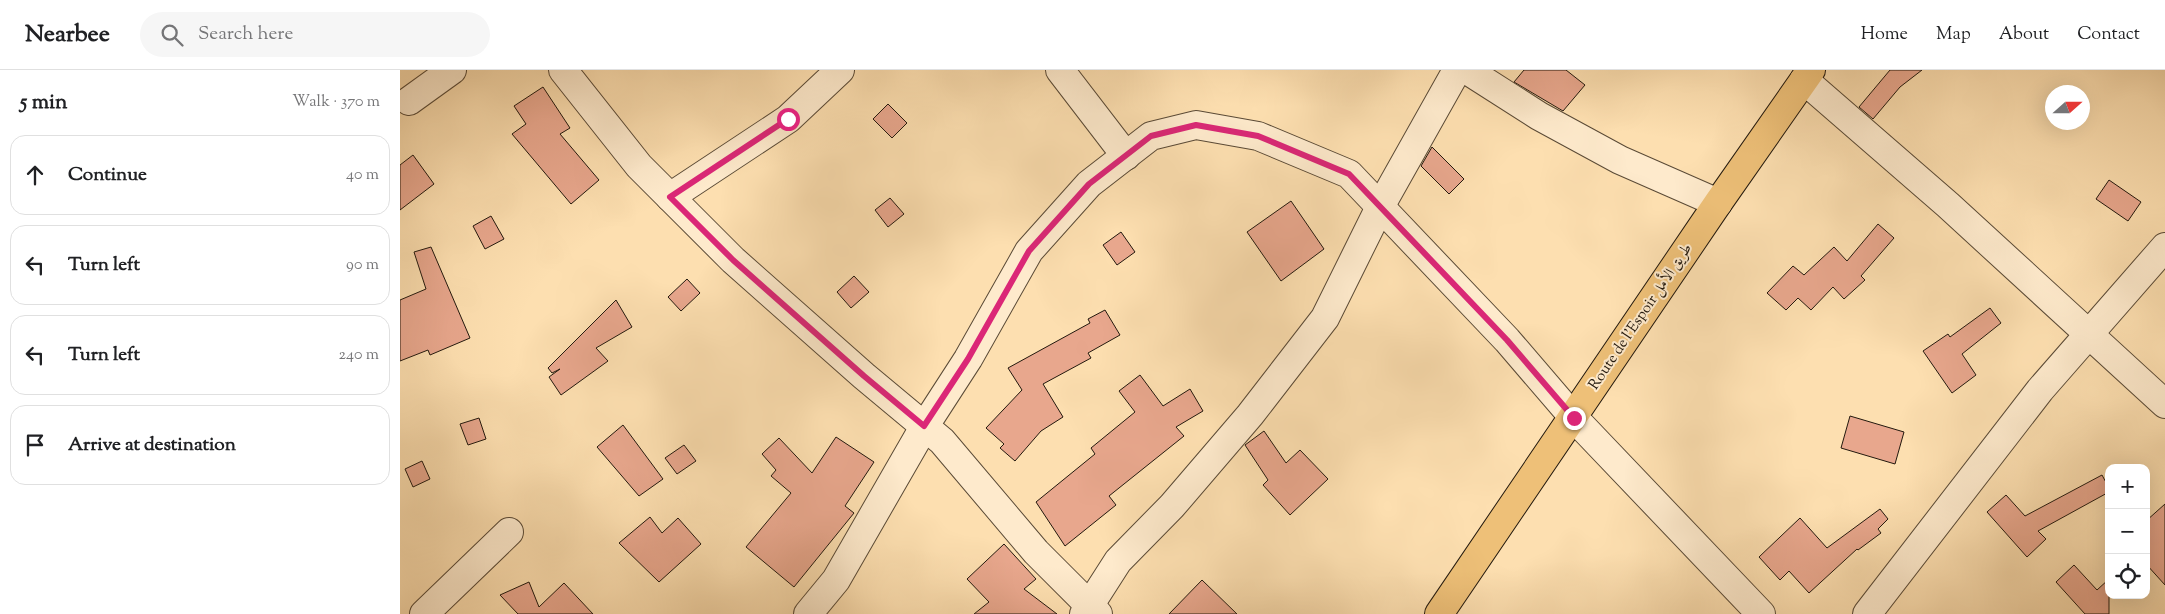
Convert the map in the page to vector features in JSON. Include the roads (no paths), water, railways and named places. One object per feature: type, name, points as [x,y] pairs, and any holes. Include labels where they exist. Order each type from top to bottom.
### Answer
[{"type":"highway","name":"Route de l’Espoir طريق الأمل","points":[[1439,614],[1807,75]]},
{"type":"street","points":[[409,101],[452,70]]},
{"type":"street","points":[[563,70],[639,166],[733,260],[864,376],[942,441],[1036,552],[1090,611],[1118,561],[1172,506],[1250,415],[1325,318],[1380,207],[1457,70]]},
{"type":"street","points":[[670,197],[788,119],[840,70]]},
{"type":"street","points":[[1060,70],[1126,156]]},
{"type":"street","points":[[1467,70],[1539,116],[1620,160],[1718,203]]},
{"type":"street","points":[[1807,75],[2090,333],[2165,404]]},
{"type":"street","points":[[808,614],[836,580],[924,426],[968,359],[1029,251],[1089,184],[1151,136],[1196,125],[1258,136],[1349,174],[1507,340],[1574,418],[1761,614]]},
{"type":"street","points":[[1867,614],[2040,390],[2165,247]]},
{"type":"street","points":[[424,614],[509,532]]}]
